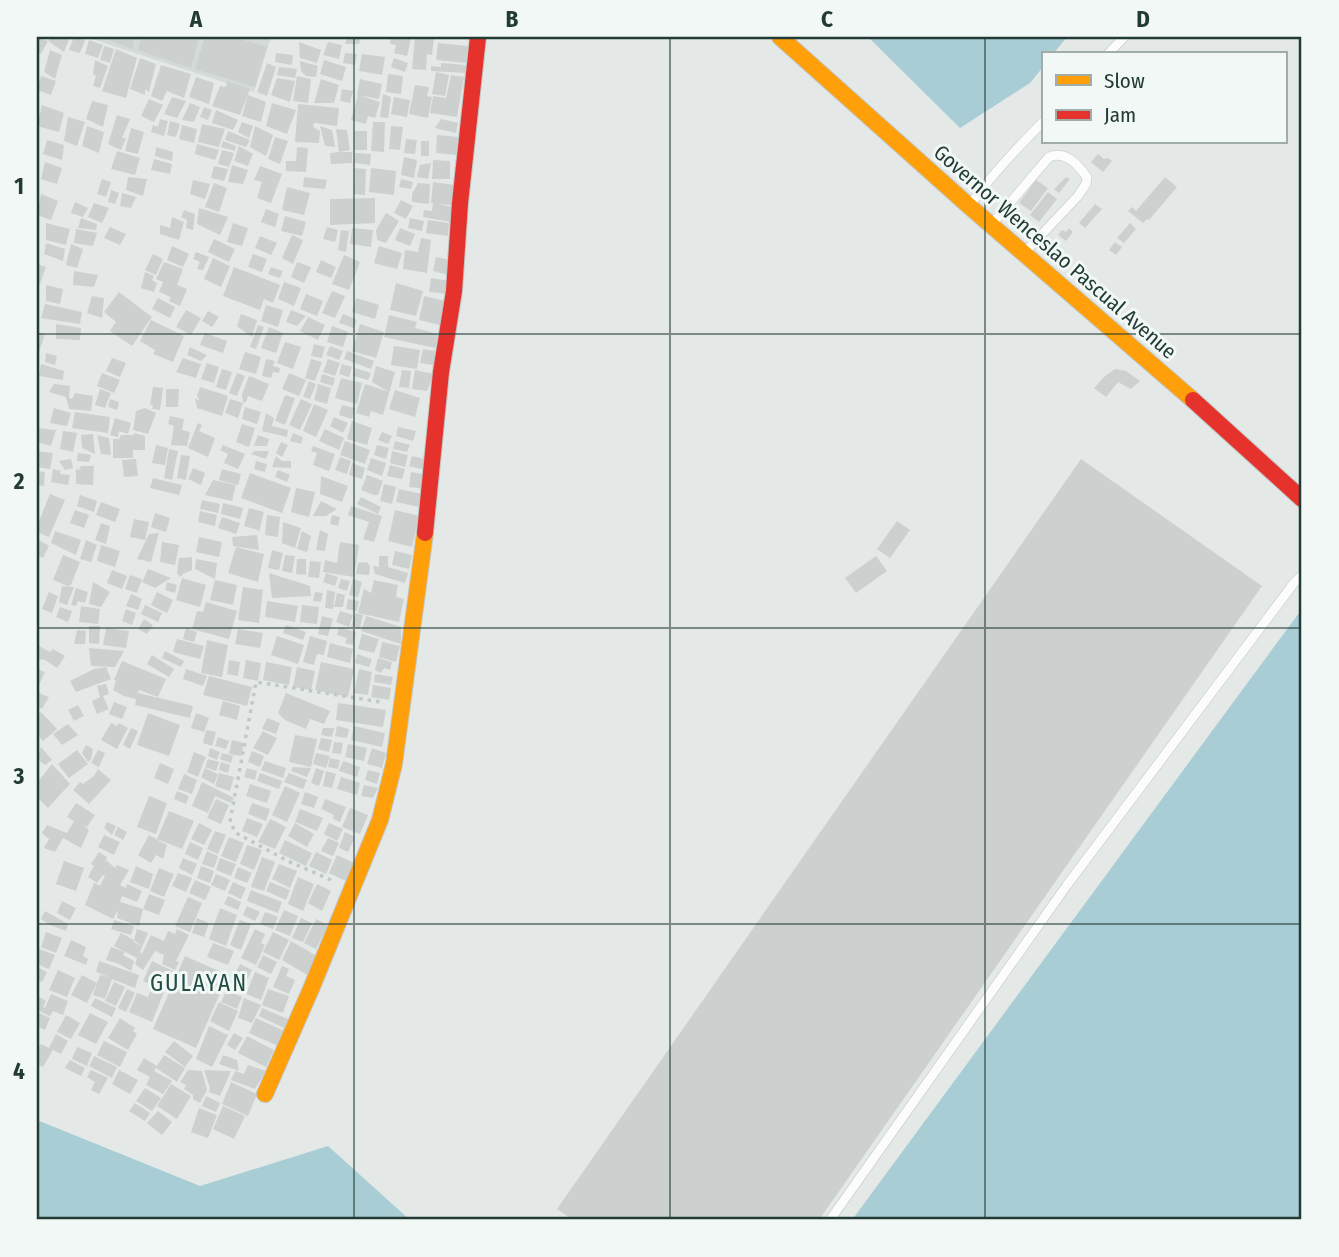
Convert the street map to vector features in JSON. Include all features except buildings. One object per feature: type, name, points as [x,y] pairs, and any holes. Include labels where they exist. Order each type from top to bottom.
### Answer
[{"type":"street","points":[[264,1094],[311,989],[380,820],[394,764],[427,519],[441,372],[454,291],[460,203],[478,37]]},
{"type":"street","name":"Governor Wenceslao Pascual Avenue","points":[[780,37],[969,206],[1171,380],[1302,499]]},
{"type":"lane","points":[[1110,52],[1124,37]]},
{"type":"lane","points":[[969,206],[1014,151],[1042,123]]},
{"type":"lane","points":[[991,225],[1049,157],[1065,155],[1087,177],[1086,184],[1024,253]]},
{"type":"lane","points":[[830,1220],[1067,885],[1302,575]]},
{"type":"path","points":[[353,888],[288,861],[236,833],[230,822],[256,682],[402,705]]},
{"type":"shaded area","points":[[86,37],[271,37],[254,92]]},
{"type":"water","points":[[868,37],[1067,37],[1055,52],[1042,52],[1042,68],[1030,83],[960,128]]},
{"type":"water","points":[[1302,609],[1302,1220],[852,1220],[1268,655]]},
{"type":"water","points":[[37,1120],[200,1186],[328,1146],[410,1220],[37,1220]]},
{"type":"traffic: slow","points":[[780,37],[969,206],[1193,400]]},
{"type":"traffic: slow","points":[[265,1094],[380,820],[394,764],[425,533]]},
{"type":"traffic: jam","points":[[425,533],[441,372],[454,291],[460,203],[478,37]]},
{"type":"traffic: jam","points":[[1193,400],[1302,499]]},
{"type":"district","name":"GULAYAN","points":[[199,983]]}]
